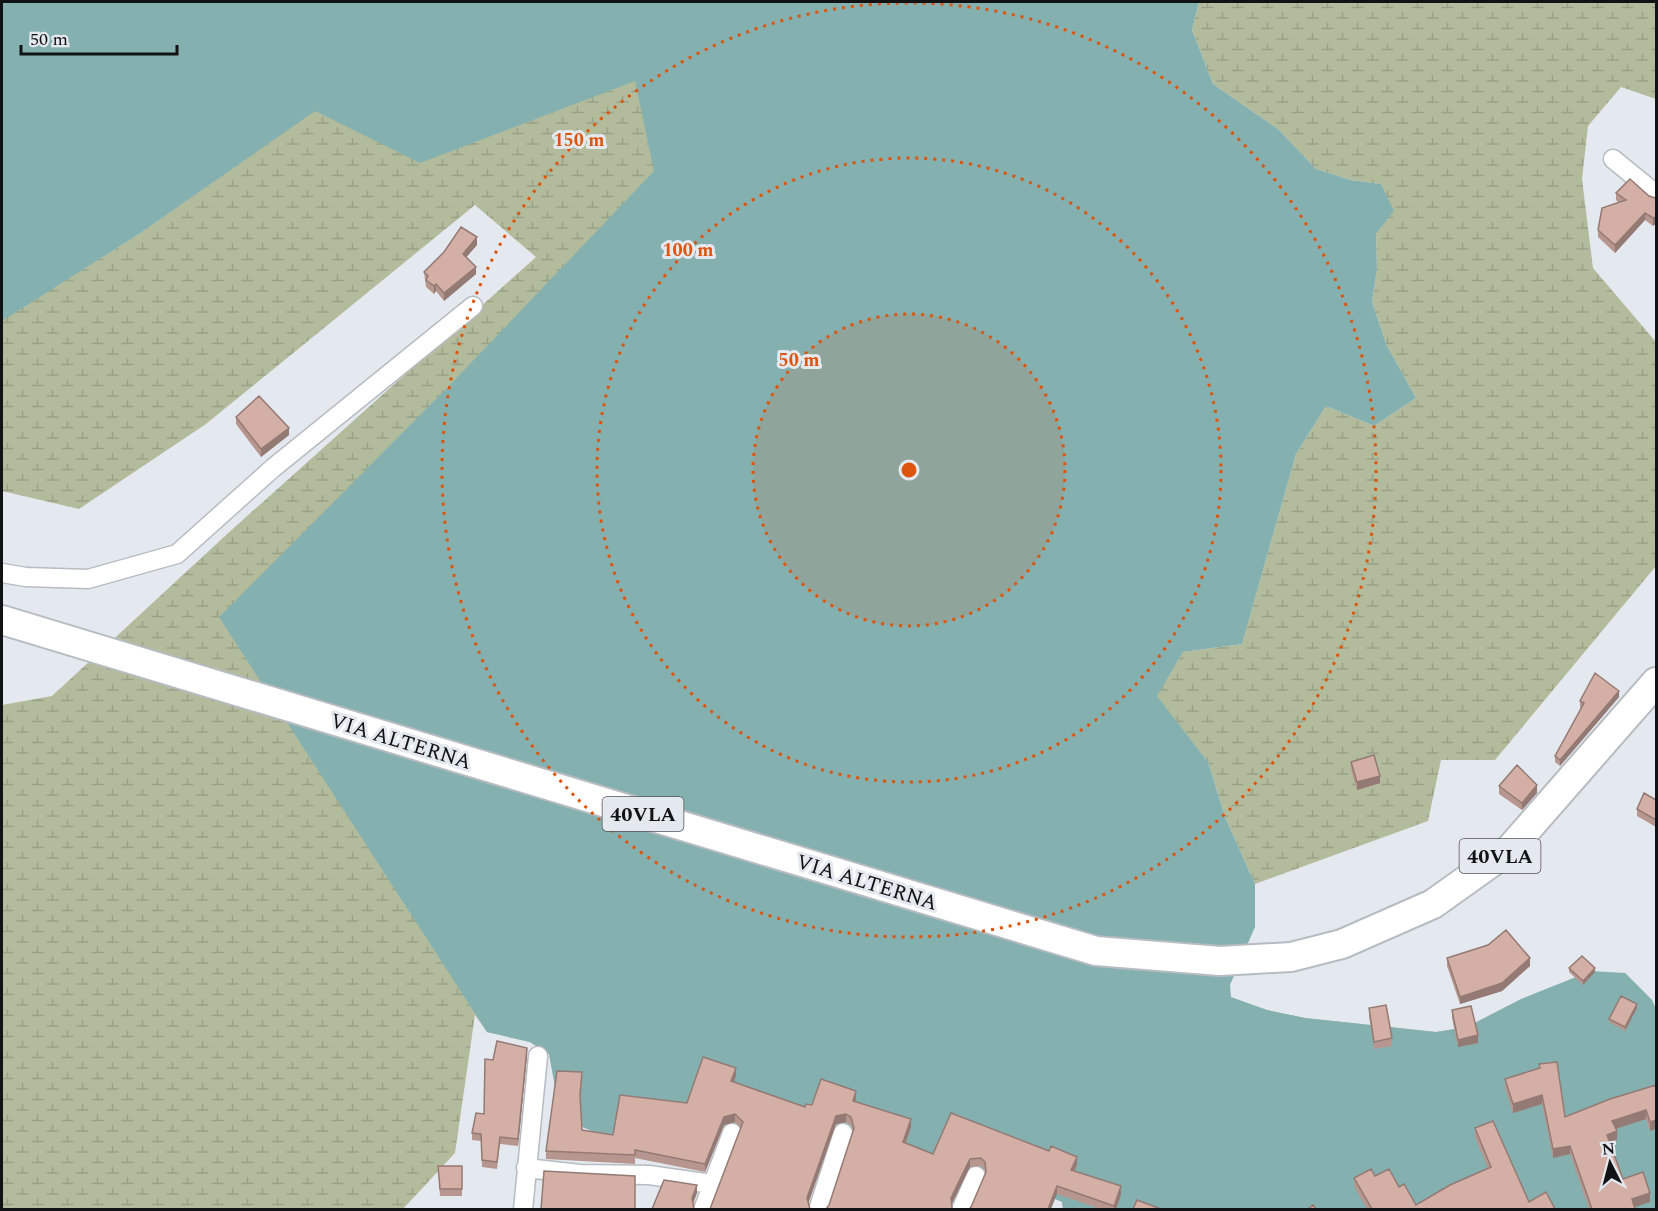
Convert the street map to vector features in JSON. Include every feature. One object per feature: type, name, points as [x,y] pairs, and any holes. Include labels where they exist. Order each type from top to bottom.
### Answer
[{"type":"main road","name":"VIA ALTERNA","points":[[2,620],[1096,951],[1220,961],[1291,957],[1342,944],[1433,904],[1510,849],[1656,682]]},
{"type":"street","points":[[1613,159],[1656,194]]},
{"type":"street","points":[[2,573],[26,577],[88,579],[177,554],[273,468],[473,306]]},
{"type":"street","points":[[524,1209],[538,1056]]},
{"type":"street","points":[[703,1209],[732,1133]]},
{"type":"street","points":[[818,1209],[843,1133]]},
{"type":"street","points":[[526,1168],[580,1174],[650,1175],[712,1184]]},
{"type":"street","points":[[961,1209],[976,1176]]},
{"type":"green space","points":[[2,2],[665,2],[1231,998],[1267,1010],[1305,1018],[1436,1032],[1467,1027],[1508,1006],[1625,973],[1652,1000],[1656,1009],[1656,1209],[1063,1209],[1062,1202],[1040,1192],[941,1165],[871,1137],[805,1115],[723,1128],[558,1102],[549,1054],[530,1042],[487,1032],[475,1015],[455,1153],[403,1209],[2,1209],[2,705],[52,696],[226,535],[536,257],[475,205],[206,424],[79,509],[2,491]],"holes":[[[267,144],[142,232],[20,309]]]},
{"type":"green space","points":[[1199,2],[1656,2],[1656,99],[1621,87],[1588,126],[1582,179],[1593,268],[1656,342],[1656,566],[1495,760],[1441,760],[1428,821],[1255,884],[1225,817],[1208,762],[1156,696],[1183,652],[1242,644],[1296,454],[1326,406],[1374,426],[1416,398],[1387,346],[1372,302],[1377,269],[1376,234],[1393,211],[1381,184],[1351,180],[1316,169],[1279,130],[1213,84],[1192,30]]},
{"type":"water","points":[[2,2],[1199,2],[1192,30],[1213,84],[1279,130],[1316,169],[1351,180],[1381,184],[1394,211],[1376,234],[1377,269],[1372,302],[1387,346],[1416,398],[1374,426],[1326,406],[1296,454],[1242,644],[1183,652],[1157,696],[1208,762],[1225,817],[1255,884],[1255,927],[1230,985],[1231,997],[1267,1010],[1305,1018],[1436,1032],[1467,1027],[1521,999],[1591,971],[1625,973],[1652,1000],[1656,1010],[1656,1209],[1063,1209],[1062,1202],[1040,1192],[941,1165],[871,1137],[805,1115],[723,1128],[608,1138],[573,1123],[558,1102],[549,1054],[530,1042],[487,1032],[219,617],[449,386],[654,171],[635,81],[420,163],[315,111],[142,232],[2,321]]},
{"type":"building","points":[[1630,179],[1649,196],[1656,197],[1656,217],[1653,218],[1645,213],[1615,245],[1598,230],[1602,208],[1626,200],[1616,193]]},
{"type":"building","points":[[461,227],[477,237],[463,254],[476,267],[444,293],[436,284],[434,286],[426,280],[428,276],[424,272],[444,252]]},
{"type":"building","points":[[259,396],[289,428],[261,449],[236,417]]},
{"type":"building","points":[[1595,673],[1619,691],[1560,760],[1555,756],[1584,703],[1580,701]]},
{"type":"building","points":[[1374,755],[1380,776],[1357,782],[1351,762]]},
{"type":"building","points":[[1517,765],[1537,785],[1522,803],[1499,786]]},
{"type":"building","points":[[1644,793],[1656,800],[1656,820],[1637,809]]},
{"type":"building","points":[[1506,930],[1530,958],[1502,983],[1460,997],[1447,958],[1488,945]]},
{"type":"building","points":[[1582,956],[1595,968],[1583,981],[1569,968]]},
{"type":"building","points":[[1621,996],[1637,1004],[1625,1027],[1609,1019]]},
{"type":"building","points":[[1386,1005],[1392,1038],[1374,1042],[1369,1008]]},
{"type":"building","points":[[1471,1006],[1478,1035],[1458,1040],[1452,1010]]},
{"type":"building","points":[[497,1041],[527,1048],[518,1139],[500,1137],[497,1162],[482,1160],[481,1134],[472,1133],[476,1113],[484,1114],[485,1059],[493,1060]]},
{"type":"building","points":[[703,1057],[736,1068],[731,1081],[805,1107],[806,1104],[812,1105],[821,1079],[856,1091],[853,1101],[911,1119],[903,1142],[933,1154],[951,1113],[1049,1151],[1051,1146],[1077,1157],[1071,1170],[1121,1186],[1114,1206],[1057,1186],[1048,1209],[969,1209],[986,1172],[985,1162],[981,1158],[970,1159],[951,1198],[953,1209],[826,1209],[854,1128],[851,1117],[846,1114],[836,1116],[807,1198],[810,1209],[710,1209],[743,1122],[735,1114],[724,1117],[705,1164],[635,1150],[635,1155],[546,1151],[557,1071],[582,1072],[580,1095],[582,1130],[613,1135],[620,1095],[687,1103]]},
{"type":"building","points":[[1557,1062],[1565,1117],[1610,1099],[1656,1085],[1656,1120],[1650,1122],[1646,1110],[1612,1121],[1617,1131],[1607,1135],[1623,1179],[1643,1172],[1650,1193],[1632,1199],[1635,1209],[1592,1209],[1570,1146],[1553,1149],[1542,1095],[1513,1104],[1505,1079],[1540,1068],[1539,1064]]},
{"type":"building","points":[[1493,1121],[1529,1202],[1546,1192],[1555,1209],[1372,1209],[1354,1178],[1371,1169],[1375,1176],[1389,1169],[1399,1187],[1404,1184],[1416,1205],[1450,1185],[1491,1167],[1475,1128]]},
{"type":"building","points":[[438,1166],[462,1166],[462,1189],[440,1189]]},
{"type":"building","points":[[544,1171],[635,1176],[635,1209],[541,1209]]},
{"type":"building","points":[[664,1180],[697,1185],[692,1198],[694,1209],[652,1209]]},
{"type":"building","points":[[1137,1200],[1161,1209],[1133,1209]]}]
